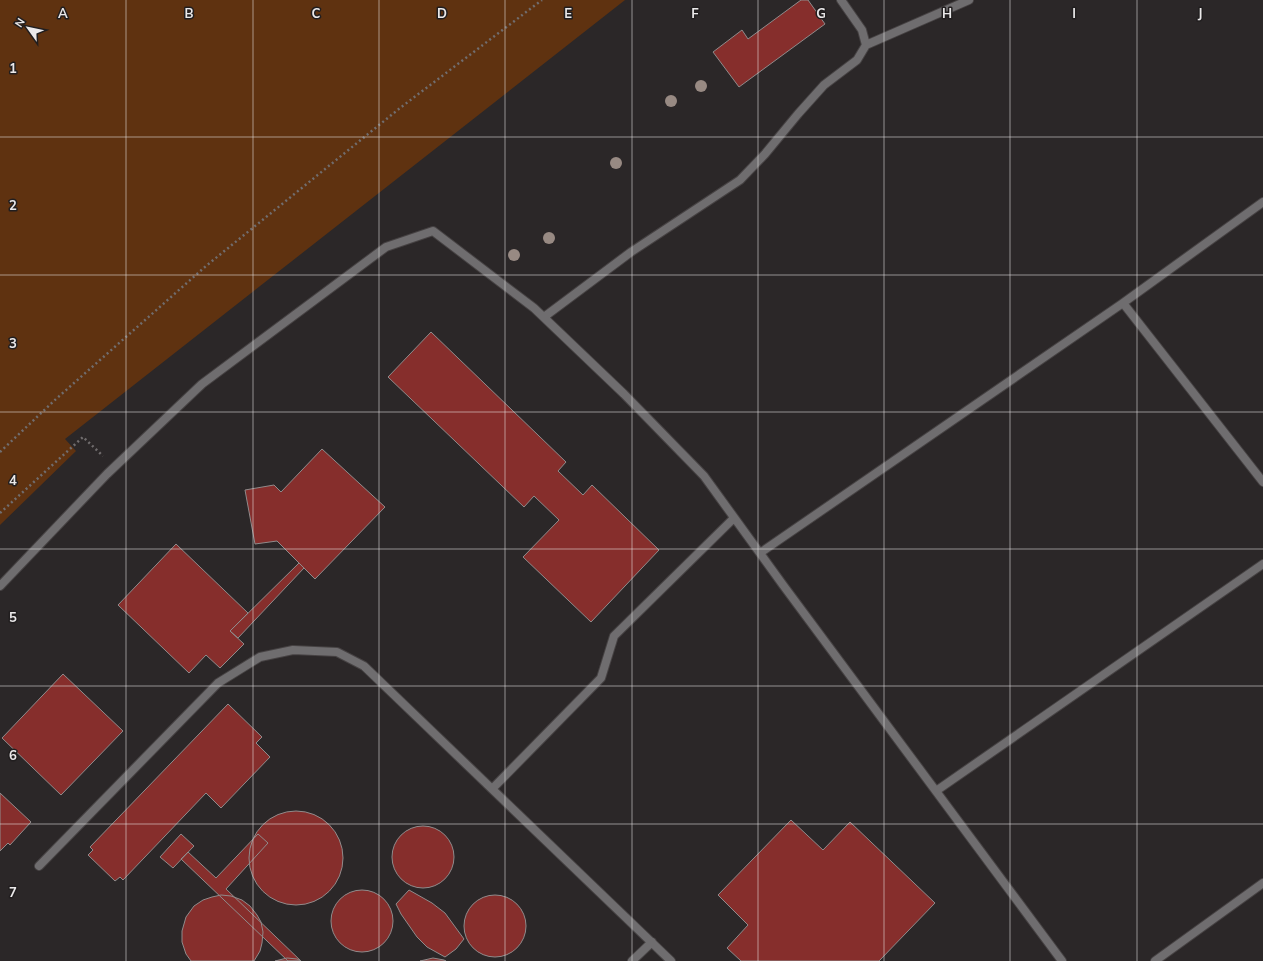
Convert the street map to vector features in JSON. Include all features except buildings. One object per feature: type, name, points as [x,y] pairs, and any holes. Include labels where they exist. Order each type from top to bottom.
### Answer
[{"type":"lane","points":[[841,0],[862,30],[866,45]]},
{"type":"lane","points":[[544,317],[631,252],[740,180],[765,154],[824,85],[857,60],[866,45],[969,0]]},
{"type":"lane","points":[[760,553],[1123,303],[1263,202]]},
{"type":"lane","points":[[0,586],[114,467],[202,384],[386,247],[433,231],[544,317],[624,394],[704,476],[1062,961]]},
{"type":"lane","points":[[1123,303],[1263,482]]},
{"type":"lane","points":[[492,789],[601,678],[614,636],[734,518]]},
{"type":"lane","points":[[936,790],[1263,564]]},
{"type":"lane","points":[[39,866],[218,683],[260,657],[293,650],[337,652],[364,666],[671,961]]},
{"type":"lane","points":[[1155,961],[1263,883]]},
{"type":"lane","points":[[632,961],[652,942]]},
{"type":"path","points":[[0,452],[56,399],[206,266],[400,108],[542,0]]},
{"type":"path","points":[[0,513],[82,437],[114,467]]},
{"type":"shaded area","points":[[0,0],[625,0],[65,439],[76,451],[0,525]]}]
